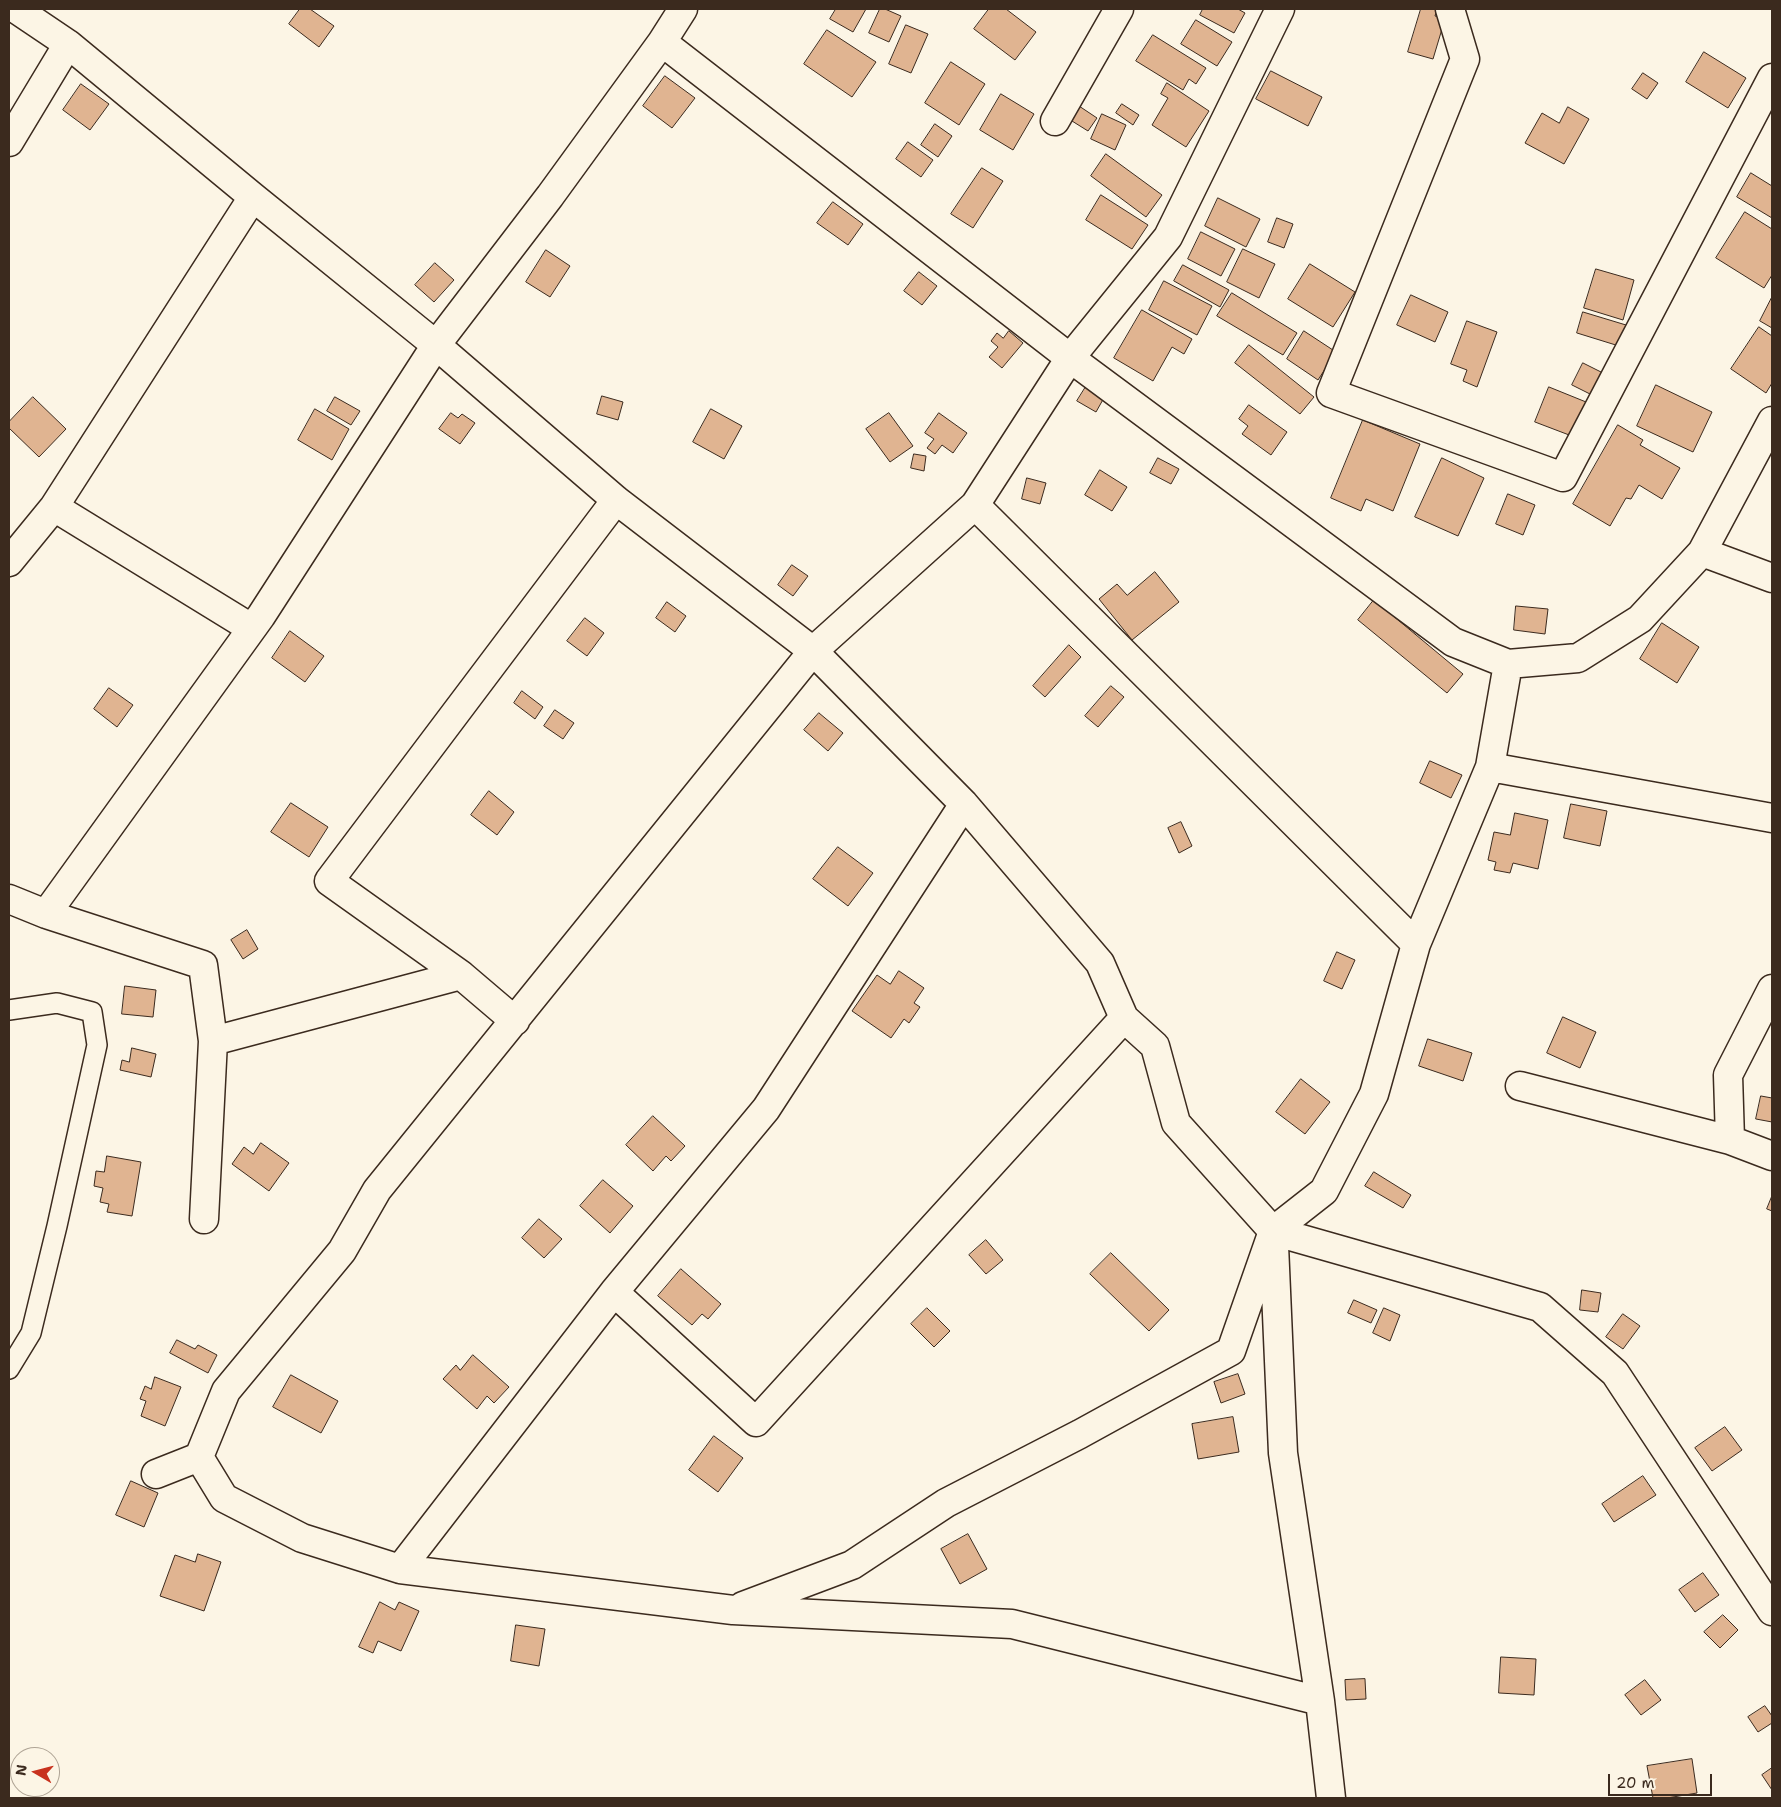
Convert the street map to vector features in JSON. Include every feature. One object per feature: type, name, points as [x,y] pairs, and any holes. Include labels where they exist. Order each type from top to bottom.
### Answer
[{"type":"street","points":[[16,9],[44,17],[68,44],[253,197],[436,344],[616,500],[813,651],[964,804],[1100,963],[1124,1018],[1155,1046],[1176,1123],[1273,1232],[1540,1307],[1615,1373],[1772,1611]]},
{"type":"street","points":[[46,914],[252,628],[436,344],[550,196],[662,42],[683,9]]},
{"type":"street","points":[[1055,122],[1119,9]]},
{"type":"street","points":[[156,1474],[199,1457],[226,1391],[342,1251],[377,1190],[813,651],[975,505],[1070,358],[1168,237],[1280,9]]},
{"type":"street","points":[[1450,9],[1465,59],[1331,394],[1563,477],[1772,78]]},
{"type":"street","points":[[662,42],[1070,358],[1453,642],[1508,664],[1578,658],[1640,619],[1702,552],[1772,421]]},
{"type":"street","points":[[9,142],[68,44]]},
{"type":"street","points":[[9,562],[54,507],[253,197]]},
{"type":"street","points":[[515,1021],[462,975],[329,881],[616,500]]},
{"type":"street","points":[[975,505],[1416,944]]},
{"type":"street","points":[[54,507],[252,628]]},
{"type":"street","points":[[1702,552],[1772,578]]},
{"type":"street","points":[[733,1610],[852,1565],[946,1503],[1080,1434],[1231,1351],[1273,1232],[1324,1191],[1374,1094],[1416,944],[1490,768],[1508,664]]},
{"type":"street","points":[[1490,768],[1772,818]]},
{"type":"street","points":[[400,1569],[614,1292],[766,1108],[964,804]]},
{"type":"street","points":[[9,898],[46,914],[203,965],[212,1041],[204,1219]]},
{"type":"street","points":[[212,1041],[462,975]]},
{"type":"street","points":[[1730,1140],[1728,1075],[1772,989]]},
{"type":"street","points":[[614,1292],[756,1422],[1124,1018]]},
{"type":"street","points":[[1520,1086],[1730,1140],[1772,1156]]},
{"type":"street","points":[[1273,1232],[1283,1453],[1320,1700],[1331,1798]]},
{"type":"street","points":[[199,1457],[224,1498],[302,1538],[400,1569],[733,1610],[1012,1624],[1320,1700]]},
{"type":"lane","points":[[9,1010],[57,1003],[92,1012],[97,1045],[31,1333],[9,1369]]},
{"type":"building","points":[[300,9],[310,9],[334,26],[319,47],[289,24]]},
{"type":"building","points":[[836,9],[866,9],[853,32],[830,19]]},
{"type":"building","points":[[880,9],[885,9],[901,16],[889,42],[869,33]]},
{"type":"building","points":[[989,9],[1006,9],[1036,32],[1015,60],[974,29]]},
{"type":"building","points":[[1203,9],[1238,9],[1245,13],[1234,33],[1200,15]]},
{"type":"building","points":[[1421,9],[1437,9],[1435,16],[1445,19],[1433,59],[1408,52]]},
{"type":"building","points":[[1196,20],[1232,42],[1217,66],[1181,44]]},
{"type":"building","points":[[906,25],[928,34],[911,73],[889,64]]},
{"type":"building","points":[[827,30],[876,62],[852,97],[804,64]]},
{"type":"building","points":[[1153,35],[1206,68],[1196,84],[1189,79],[1183,90],[1136,61]]},
{"type":"building","points":[[1704,52],[1746,78],[1728,108],[1686,82]]},
{"type":"building","points":[[951,62],[985,84],[959,125],[925,103]]},
{"type":"building","points":[[1271,71],[1322,97],[1308,126],[1256,99]]},
{"type":"building","points":[[1643,73],[1658,83],[1647,99],[1632,89]]},
{"type":"building","points":[[665,76],[695,98],[672,128],[643,106]]},
{"type":"building","points":[[1167,83],[1209,111],[1186,147],[1152,125],[1168,98],[1161,94]]},
{"type":"building","points":[[81,84],[109,104],[90,130],[63,110]]},
{"type":"building","points":[[1001,94],[1034,114],[1013,150],[980,130]]},
{"type":"building","points":[[1073,102],[1097,118],[1088,131],[1064,116]]},
{"type":"building","points":[[1122,104],[1139,115],[1133,125],[1116,113]]},
{"type":"building","points":[[1568,107],[1589,119],[1564,164],[1525,143],[1542,113],[1559,123]]},
{"type":"building","points":[[1102,114],[1126,125],[1115,150],[1091,139]]},
{"type":"building","points":[[935,124],[952,136],[938,157],[921,145]]},
{"type":"building","points":[[908,142],[933,160],[921,177],[896,159]]},
{"type":"building","points":[[1106,154],[1162,195],[1146,217],[1091,176]]},
{"type":"building","points":[[982,168],[1003,181],[973,228],[951,214]]},
{"type":"building","points":[[1751,173],[1772,186],[1772,218],[1737,197]]},
{"type":"building","points":[[1101,195],[1148,225],[1132,249],[1086,220]]},
{"type":"building","points":[[1218,198],[1260,219],[1246,247],[1205,226]]},
{"type":"building","points":[[833,202],[863,224],[848,245],[817,223]]},
{"type":"building","points":[[1745,212],[1772,229],[1772,275],[1764,288],[1716,258]]},
{"type":"building","points":[[1277,218],[1293,224],[1284,248],[1268,242]]},
{"type":"building","points":[[1201,232],[1235,249],[1221,276],[1188,259]]},
{"type":"building","points":[[1243,249],[1275,264],[1259,298],[1227,282]]},
{"type":"building","points":[[546,250],[570,266],[550,297],[526,282]]},
{"type":"building","points":[[435,263],[454,280],[434,302],[415,285]]},
{"type":"building","points":[[1310,264],[1355,292],[1333,327],[1288,299]]},
{"type":"building","points":[[1183,265],[1229,290],[1220,307],[1174,281]]},
{"type":"building","points":[[1596,269],[1634,280],[1623,320],[1584,308]]},
{"type":"building","points":[[919,272],[937,286],[922,305],[904,291]]},
{"type":"building","points":[[1164,281],[1212,306],[1197,335],[1149,310]]},
{"type":"building","points":[[1232,293],[1297,333],[1283,355],[1217,316]]},
{"type":"building","points":[[1411,295],[1448,312],[1435,342],[1397,325]]},
{"type":"building","points":[[1772,297],[1772,328],[1760,321]]},
{"type":"building","points":[[1142,310],[1192,339],[1184,354],[1172,347],[1153,381],[1114,358]]},
{"type":"building","points":[[1583,312],[1626,325],[1619,346],[1577,333]]},
{"type":"building","points":[[1467,321],[1497,332],[1477,387],[1463,381],[1467,370],[1451,364]]},
{"type":"building","points":[[1759,327],[1772,336],[1772,383],[1766,393],[1731,369]]},
{"type":"building","points":[[1009,331],[1023,343],[1002,368],[989,357],[998,347],[991,341],[997,333],[1003,338]]},
{"type":"building","points":[[1304,331],[1336,352],[1318,380],[1287,359]]},
{"type":"building","points":[[1249,345],[1314,397],[1300,414],[1235,363]]},
{"type":"building","points":[[1583,363],[1603,373],[1592,395],[1572,385]]},
{"type":"building","points":[[1087,385],[1105,396],[1096,412],[1077,401]]},
{"type":"building","points":[[1656,385],[1712,412],[1693,452],[1637,426]]},
{"type":"building","points":[[1549,387],[1591,404],[1577,438],[1535,422]]},
{"type":"building","points":[[602,396],[623,402],[618,420],[597,414]]},
{"type":"building","points":[[33,397],[66,429],[39,457],[9,428],[9,422]]},
{"type":"building","points":[[335,397],[360,411],[351,425],[327,411]]},
{"type":"building","points":[[1249,405],[1287,432],[1271,455],[1242,434],[1248,426],[1239,419]]},
{"type":"building","points":[[315,409],[349,429],[332,460],[298,440]]},
{"type":"building","points":[[711,409],[742,426],[724,459],[693,442]]},
{"type":"building","points":[[451,413],[458,418],[462,414],[475,423],[460,444],[439,429]]},
{"type":"building","points":[[889,413],[913,446],[890,462],[866,429]]},
{"type":"building","points":[[939,413],[967,433],[953,453],[942,445],[935,454],[927,448],[934,439],[925,433]]},
{"type":"building","points":[[1363,420],[1420,444],[1393,511],[1366,499],[1361,511],[1331,498]]},
{"type":"building","points":[[1618,425],[1643,440],[1640,445],[1680,468],[1662,499],[1639,485],[1631,499],[1626,498],[1610,526],[1573,504]]},
{"type":"building","points":[[914,454],[926,456],[924,471],[911,468]]},
{"type":"building","points":[[1158,458],[1179,469],[1171,484],[1150,473]]},
{"type":"building","points":[[1442,458],[1484,478],[1458,536],[1415,517]]},
{"type":"building","points":[[1100,470],[1127,487],[1112,511],[1085,495]]},
{"type":"building","points":[[1027,478],[1046,483],[1040,504],[1022,499]]},
{"type":"building","points":[[1508,494],[1535,505],[1523,535],[1496,524]]},
{"type":"building","points":[[792,565],[808,576],[793,596],[778,585]]},
{"type":"building","points":[[1155,572],[1179,602],[1132,640],[1099,599],[1117,584],[1127,595]]},
{"type":"building","points":[[1374,600],[1463,674],[1447,693],[1358,620]]},
{"type":"building","points":[[667,602],[686,616],[675,632],[656,618]]},
{"type":"building","points":[[1516,606],[1548,609],[1545,634],[1514,630]]},
{"type":"building","points":[[585,618],[604,633],[587,656],[567,641]]},
{"type":"building","points":[[1662,623],[1699,647],[1677,683],[1640,659]]},
{"type":"building","points":[[290,631],[324,656],[305,682],[272,658]]},
{"type":"building","points":[[1069,645],[1081,657],[1045,697],[1033,686]]},
{"type":"building","points":[[1111,686],[1124,697],[1098,727],[1085,716]]},
{"type":"building","points":[[109,688],[133,705],[117,727],[94,709]]},
{"type":"building","points":[[522,691],[543,707],[535,719],[514,703]]},
{"type":"building","points":[[555,710],[574,723],[563,739],[544,726]]},
{"type":"building","points":[[819,713],[843,733],[828,751],[804,730]]},
{"type":"building","points":[[1430,761],[1462,775],[1451,798],[1420,783]]},
{"type":"building","points":[[489,791],[514,812],[497,835],[471,815]]},
{"type":"building","points":[[291,803],[328,827],[309,857],[271,832]]},
{"type":"building","points":[[1571,804],[1607,811],[1600,846],[1564,838]]},
{"type":"building","points":[[1515,813],[1548,820],[1538,869],[1513,863],[1510,873],[1494,870],[1496,862],[1488,860],[1494,832],[1510,835]]},
{"type":"building","points":[[1181,822],[1192,846],[1179,853],[1168,828]]},
{"type":"building","points":[[838,847],[873,873],[848,906],[813,879]]},
{"type":"building","points":[[247,930],[258,949],[243,959],[231,940]]},
{"type":"building","points":[[1337,952],[1355,960],[1342,989],[1324,981]]},
{"type":"building","points":[[899,971],[924,988],[914,1003],[920,1007],[909,1023],[904,1019],[891,1038],[852,1011],[877,975],[890,984]]},
{"type":"building","points":[[125,986],[156,990],[153,1017],[122,1014]]},
{"type":"building","points":[[1563,1017],[1596,1032],[1580,1068],[1547,1053]]},
{"type":"building","points":[[1428,1039],[1472,1053],[1463,1081],[1419,1066]]},
{"type":"building","points":[[132,1048],[156,1054],[151,1077],[120,1070],[122,1060],[129,1062]]},
{"type":"building","points":[[1301,1079],[1330,1102],[1305,1134],[1276,1112]]},
{"type":"building","points":[[1761,1096],[1772,1098],[1772,1122],[1756,1119]]},
{"type":"building","points":[[653,1116],[685,1146],[671,1161],[666,1156],[653,1171],[626,1145]]},
{"type":"building","points":[[261,1143],[289,1163],[269,1191],[232,1164],[244,1147],[253,1154]]},
{"type":"building","points":[[107,1156],[141,1162],[132,1216],[107,1212],[109,1204],[100,1202],[103,1188],[94,1186],[96,1171],[104,1172]]},
{"type":"building","points":[[1374,1172],[1411,1195],[1403,1208],[1365,1186]]},
{"type":"building","points":[[603,1180],[633,1206],[610,1233],[580,1206]]},
{"type":"building","points":[[1772,1196],[1772,1211],[1767,1209]]},
{"type":"building","points":[[539,1219],[562,1239],[544,1258],[522,1238]]},
{"type":"building","points":[[986,1240],[1003,1260],[986,1274],[969,1255]]},
{"type":"building","points":[[1111,1253],[1169,1310],[1149,1331],[1090,1274]]},
{"type":"building","points":[[681,1269],[721,1304],[708,1319],[702,1314],[692,1325],[658,1296]]},
{"type":"building","points":[[1582,1290],[1601,1293],[1598,1312],[1580,1310]]},
{"type":"building","points":[[1354,1300],[1377,1310],[1371,1323],[1348,1313]]},
{"type":"building","points":[[927,1308],[950,1331],[934,1347],[911,1324]]},
{"type":"building","points":[[1384,1308],[1400,1315],[1390,1341],[1373,1333]]},
{"type":"building","points":[[1623,1314],[1640,1326],[1623,1349],[1606,1337]]},
{"type":"building","points":[[177,1340],[195,1349],[198,1345],[217,1355],[208,1373],[170,1353]]},
{"type":"building","points":[[473,1355],[509,1387],[494,1403],[487,1396],[477,1409],[443,1379],[456,1365],[460,1370]]},
{"type":"building","points":[[1238,1374],[1245,1394],[1221,1403],[1214,1382]]},
{"type":"building","points":[[291,1375],[338,1401],[321,1433],[273,1407]]},
{"type":"building","points":[[155,1377],[181,1387],[165,1426],[141,1416],[146,1401],[140,1399],[145,1386],[151,1389]]},
{"type":"building","points":[[1233,1417],[1239,1452],[1198,1459],[1192,1424]]},
{"type":"building","points":[[1725,1427],[1742,1450],[1712,1471],[1695,1448]]},
{"type":"building","points":[[714,1436],[743,1458],[718,1492],[689,1470]]},
{"type":"building","points":[[1643,1476],[1656,1495],[1614,1522],[1602,1504]]},
{"type":"building","points":[[131,1481],[158,1493],[144,1527],[116,1515]]},
{"type":"building","points":[[968,1534],[987,1569],[960,1584],[941,1549]]},
{"type":"building","points":[[198,1554],[221,1562],[204,1611],[160,1596],[175,1555],[195,1562]]},
{"type":"building","points":[[1703,1573],[1719,1595],[1695,1612],[1679,1590]]},
{"type":"building","points":[[380,1602],[395,1610],[399,1602],[419,1611],[401,1651],[378,1641],[373,1653],[359,1647]]},
{"type":"building","points":[[1723,1615],[1738,1630],[1720,1648],[1704,1632]]},
{"type":"building","points":[[516,1625],[545,1629],[539,1666],[511,1661]]},
{"type":"building","points":[[1501,1657],[1536,1659],[1534,1695],[1499,1693]]},
{"type":"building","points":[[1365,1679],[1366,1699],[1346,1700],[1345,1680]]},
{"type":"building","points":[[1645,1680],[1661,1700],[1641,1715],[1625,1695]]},
{"type":"building","points":[[1765,1706],[1772,1716],[1772,1723],[1758,1732],[1748,1717]]},
{"type":"building","points":[[1692,1759],[1697,1793],[1667,1798],[1653,1798],[1647,1766]]},
{"type":"building","points":[[1772,1768],[1772,1790],[1762,1775]]}]
